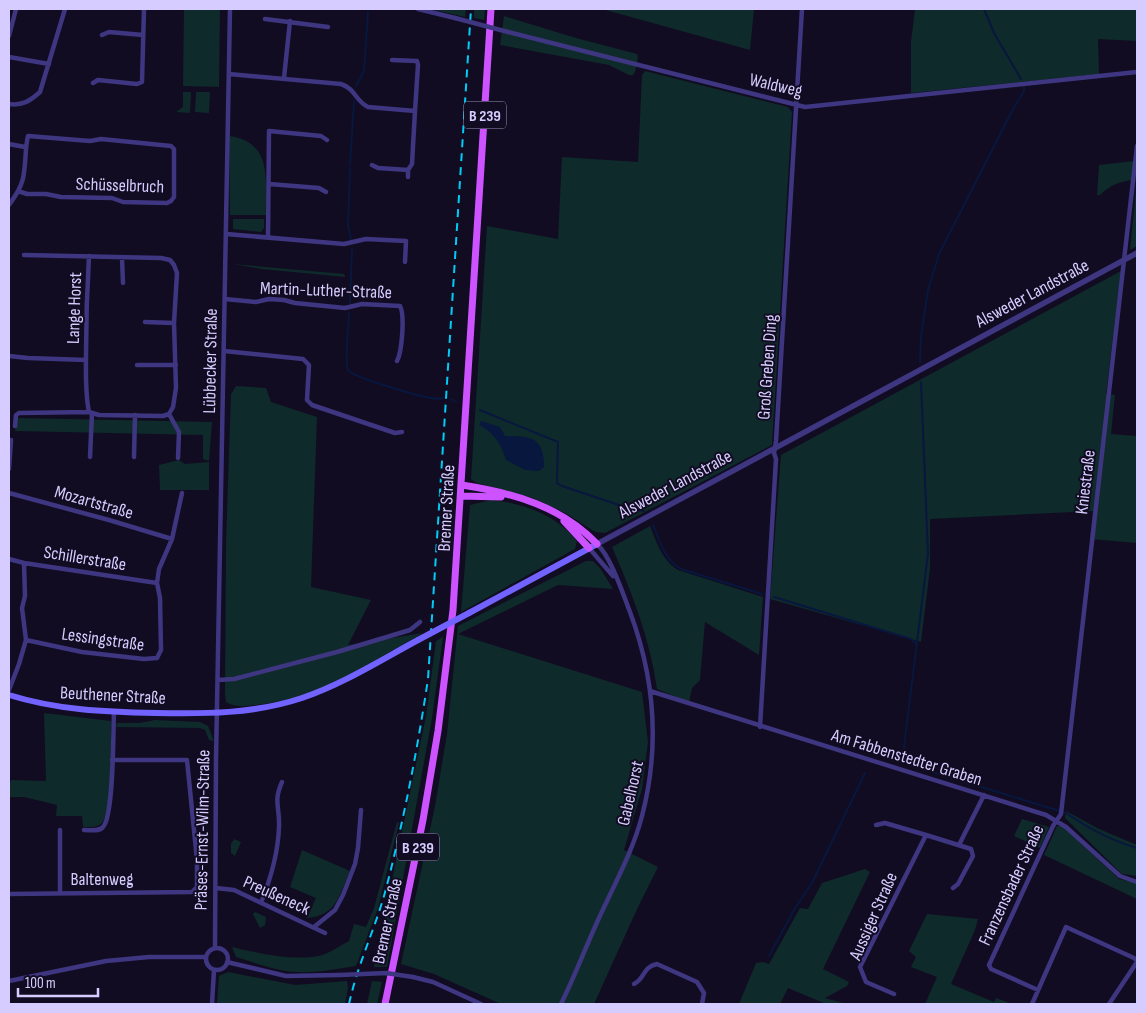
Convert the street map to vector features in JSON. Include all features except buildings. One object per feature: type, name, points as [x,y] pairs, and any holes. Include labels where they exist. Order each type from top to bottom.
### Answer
[{"type":"main road","name":"Bremer Straße","points":[[385,1004],[424,820],[438,731],[453,610],[492,9]]},
{"type":"main road","points":[[462,485],[508,494],[531,501],[575,524],[597,544]]},
{"type":"main road","points":[[461,496],[508,497],[531,504],[563,521],[589,548]]},
{"type":"main road","name":"Alsweder Landstraße","points":[[218,713],[269,707],[302,698],[365,669],[597,544]]},
{"type":"main road","name":"Beuthener Straße","points":[[9,695],[32,702],[65,708],[114,712],[218,713]]},
{"type":"street","points":[[9,36],[16,9]]},
{"type":"street","points":[[9,104],[16,105],[29,102],[40,92],[65,9]]},
{"type":"street","points":[[93,83],[98,80],[137,84],[142,82],[144,9]]},
{"type":"street","name":"Lübbecker Straße","points":[[218,713],[230,9]]},
{"type":"street","name":"Waldweg","points":[[418,9],[805,107],[1137,72]]},
{"type":"street","name":"Groß Greben Ding","points":[[760,727],[776,459],[774,449],[802,9]]},
{"type":"street","points":[[265,19],[328,27]]},
{"type":"street","points":[[284,78],[290,21]]},
{"type":"street","points":[[102,35],[109,32],[143,35]]},
{"type":"street","points":[[9,57],[49,64]]},
{"type":"street","points":[[392,60],[416,61],[418,65],[412,164],[408,170],[408,177]]},
{"type":"street","points":[[229,74],[341,84],[348,86],[357,99],[368,107],[415,111]]},
{"type":"street","points":[[268,237],[269,131],[321,136],[327,140]]},
{"type":"street","name":"Schüsselbruch","points":[[18,191],[26,194],[46,194],[61,197],[112,198],[123,202],[167,203],[172,202],[174,197],[175,154],[171,146],[28,136],[25,147]]},
{"type":"street","points":[[9,144],[25,147],[24,174],[18,191],[9,205]]},
{"type":"street","name":"Kniestraße","points":[[1057,821],[1061,812],[1137,146]]},
{"type":"street","points":[[372,165],[378,168],[408,170]]},
{"type":"street","points":[[269,184],[320,188],[326,192]]},
{"type":"street","points":[[226,234],[344,244],[366,238],[406,241],[405,262]]},
{"type":"street","name":"Alsweder Landstraße","points":[[597,544],[1137,253]]},
{"type":"street","name":"Lange Horst","points":[[24,255],[161,258],[170,260],[174,265],[176,273],[174,323],[176,388],[173,407],[169,414]]},
{"type":"street","name":"Lange Horst","points":[[89,256],[86,360],[87,402],[90,413],[90,457]]},
{"type":"street","points":[[122,258],[123,282]]},
{"type":"street","name":"Martin-Luther-Straße","points":[[225,299],[256,302],[269,299],[345,308],[362,304],[400,306],[402,310],[402,333],[400,355],[397,361]]},
{"type":"street","points":[[145,322],[174,323]]},
{"type":"street","points":[[224,350],[303,359],[309,365],[307,400],[312,405],[395,433],[402,432]]},
{"type":"street","name":"Lange Horst","points":[[9,356],[86,360]]},
{"type":"street","points":[[137,365],[176,365]]},
{"type":"street","points":[[14,426],[16,413],[90,413],[99,415],[163,416],[169,414],[179,432],[178,458]]},
{"type":"street","points":[[134,457],[135,415]]},
{"type":"street","points":[[9,469],[11,440]]},
{"type":"street","name":"Mozartstraße","points":[[9,493],[172,539]]},
{"type":"street","name":"Lessingstraße","points":[[26,640],[82,652],[144,659],[158,658],[161,650],[160,598],[157,583],[159,569],[172,539],[182,493]]},
{"type":"street","name":"Gabelhorst","points":[[561,1004],[628,856],[642,817],[653,757],[654,726],[650,691],[638,633],[602,548],[597,544]]},
{"type":"street","name":"Gabelhorst","points":[[589,548],[616,579]]},
{"type":"street","name":"Schillerstraße","points":[[9,559],[24,563],[157,583]]},
{"type":"street","points":[[9,690],[26,640],[22,608],[25,596],[24,563]]},
{"type":"street","points":[[218,680],[234,679],[337,652],[410,630],[420,622]]},
{"type":"street","name":"Am Fabbenstedter Graben","points":[[650,691],[1046,815],[1057,821],[1120,876],[1137,882]]},
{"type":"street","points":[[84,830],[99,830],[104,826],[108,816],[114,712]]},
{"type":"street","name":"Präses-Ernst-Wilm-Straße","points":[[215,947],[218,713]]},
{"type":"street","name":"Baltenweg","points":[[9,894],[195,891],[198,887],[198,860],[187,760],[112,760]]},
{"type":"street","points":[[261,903],[271,878],[277,853],[280,826],[276,795],[282,782]]},
{"type":"street","points":[[959,845],[984,795]]},
{"type":"street","points":[[314,927],[335,910],[343,895],[358,848],[361,810]]},
{"type":"street","name":"Franzensbader Straße","points":[[1038,990],[991,969],[989,965],[1052,826],[1057,821]]},
{"type":"street","points":[[876,825],[885,823],[971,850],[974,856],[958,884],[953,888]]},
{"type":"street","points":[[60,830],[60,893]]},
{"type":"street","name":"Aussiger Straße","points":[[894,994],[866,982],[860,967],[926,835]]},
{"type":"street","name":"Preußeneck","points":[[216,888],[234,890],[325,933]]},
{"type":"street","points":[[1032,1004],[1066,927],[1134,958],[1137,962],[1109,1004]]},
{"type":"street","points":[[215,947],[226,951],[228,962],[222,969],[214,970],[207,965],[205,957],[208,950],[215,947]]},
{"type":"street","points":[[9,981],[106,961],[149,957],[205,957]]},
{"type":"street","points":[[228,962],[286,976],[386,973],[413,977],[433,982],[481,1004]]},
{"type":"street","points":[[634,984],[640,981],[646,969],[657,964],[697,982],[704,992],[702,1004]]},
{"type":"street","points":[[212,1004],[214,970]]},
{"type":"green space","points":[[184,9],[220,9],[219,87],[183,86]]},
{"type":"green space","points":[[430,9],[466,9],[465,17]]},
{"type":"green space","points":[[474,9],[485,9],[484,20],[474,18]]},
{"type":"green space","points":[[602,9],[754,9],[750,50]]},
{"type":"green space","points":[[915,9],[1137,9],[1137,41],[1098,39],[1099,74],[911,93],[911,42]]},
{"type":"green space","points":[[504,16],[637,54],[635,72],[633,75],[629,75],[609,65],[500,45]]},
{"type":"green space","points":[[645,71],[788,107],[792,112],[772,445],[605,533],[595,532],[567,514],[533,498],[477,483],[471,479],[487,226],[558,239],[562,157],[638,162],[642,75]]},
{"type":"green space","points":[[183,92],[191,92],[190,113],[176,112],[183,107]]},
{"type":"green space","points":[[196,92],[210,92],[209,113],[195,112]]},
{"type":"green space","points":[[229,136],[254,146],[260,155],[266,177],[266,215],[230,215]]},
{"type":"green space","points":[[1134,161],[1132,180],[1115,184],[1100,195],[1097,195],[1099,165]]},
{"type":"green space","points":[[1137,181],[1137,246],[1130,250]]},
{"type":"green space","points":[[233,219],[264,219],[264,228],[261,232],[233,229]]},
{"type":"green space","points":[[233,264],[344,274],[345,277],[262,269]]},
{"type":"green space","points":[[1121,271],[1106,394],[1115,395],[1111,434],[1137,436],[1137,543],[1090,539],[1093,511],[930,519],[930,568],[921,642],[770,599],[781,455]]},
{"type":"green space","points":[[236,386],[266,388],[271,402],[317,417],[311,587],[371,600],[348,645],[423,633],[348,675],[316,690],[285,701],[244,706],[237,706],[226,702],[225,694],[226,544],[231,394]]},
{"type":"green space","points":[[17,418],[212,422],[209,461],[203,459],[203,435],[15,431]]},
{"type":"green space","points":[[179,460],[185,464],[209,462],[209,490],[160,490],[159,465]]},
{"type":"green space","points":[[491,500],[527,507],[549,517],[569,532],[577,541],[575,549],[461,612],[470,505]]},
{"type":"green space","points":[[650,526],[664,556],[678,570],[763,597],[759,655],[705,622],[700,680],[692,688],[689,702],[657,689],[645,634],[612,547]]},
{"type":"green space","points":[[586,561],[593,561],[600,568],[613,589],[558,585],[458,634],[642,692],[648,742],[642,789],[624,850],[658,867],[594,1004],[501,1004],[434,974],[401,964],[435,806],[447,734],[458,626]]},
{"type":"green space","points":[[443,637],[432,718],[387,967],[374,967],[426,716],[436,641]]},
{"type":"green space","points":[[44,713],[111,721],[108,804],[102,823],[98,826],[83,827],[82,816],[56,816],[57,805],[24,797],[9,797],[11,780],[46,781]]},
{"type":"green space","points":[[155,720],[200,722],[208,726],[214,741],[209,740],[205,730],[200,728],[116,727],[117,723],[139,723]]},
{"type":"green space","points":[[1066,811],[1099,829],[1137,845],[1137,876],[1122,874],[1065,818]]},
{"type":"green space","points":[[1022,819],[1049,827],[1040,848],[1014,836]]},
{"type":"green space","points":[[397,822],[399,823],[378,908],[356,966],[297,972],[274,968],[236,957],[232,947],[279,956],[315,957],[328,953],[349,941],[354,924],[366,927],[374,908]]},
{"type":"green space","points":[[1057,826],[1062,826],[1119,879],[1137,883],[1137,899],[1044,855]]},
{"type":"green space","points":[[234,839],[241,842],[235,856],[231,853],[231,844]]},
{"type":"green space","points":[[302,850],[350,871],[336,903],[325,913],[307,918],[316,898],[290,887]]},
{"type":"green space","points":[[865,869],[870,872],[823,969],[849,982],[847,986],[825,998],[846,1004],[826,1004],[788,988],[780,1004],[739,1004],[756,963],[763,962],[769,964],[800,908],[808,909],[822,883]]},
{"type":"green space","points":[[255,912],[266,917],[265,925],[260,928],[253,914]]},
{"type":"green space","points":[[927,914],[978,919],[951,984],[994,1002],[996,998],[1012,1004],[925,1004],[937,977],[911,967],[916,957],[909,951]]},
{"type":"green space","points":[[228,972],[295,985],[347,981],[348,988],[345,1004],[217,1004],[219,976]]},
{"type":"green space","points":[[372,981],[382,982],[377,1004],[367,1004]]},
{"type":"water","points":[[481,421],[500,427],[505,436],[534,440],[542,450],[544,467],[539,471],[525,470],[506,460],[497,440],[489,431],[479,425]]},
{"type":"waterway","points":[[984,9],[994,33],[1021,79]]},
{"type":"waterway","points":[[356,86],[364,71],[368,12]]},
{"type":"waterway","points":[[920,362],[921,337],[928,290],[939,254],[1024,91],[1024,87]]},
{"type":"waterway","points":[[350,165],[354,101]]},
{"type":"waterway","points":[[350,168],[348,225],[351,240]]},
{"type":"waterway","points":[[350,303],[352,249]]},
{"type":"waterway","points":[[349,313],[348,370],[373,382],[402,391],[434,399],[443,398]]},
{"type":"waterway","points":[[921,382],[928,554],[904,746],[907,761],[913,766],[1066,813],[1100,834],[1137,848]]},
{"type":"waterway","points":[[451,399],[456,402]]},
{"type":"waterway","points":[[480,410],[558,442],[557,483],[631,509],[644,511]]},
{"type":"waterway","points":[[653,525],[667,556],[681,569],[762,594]]},
{"type":"waterway","points":[[774,597],[911,639],[917,645]]},
{"type":"waterway","points":[[769,956],[794,910],[812,883],[865,773]]},
{"type":"railway","points":[[349,1004],[357,973],[384,897],[394,856],[411,780],[428,679],[471,9]]}]
